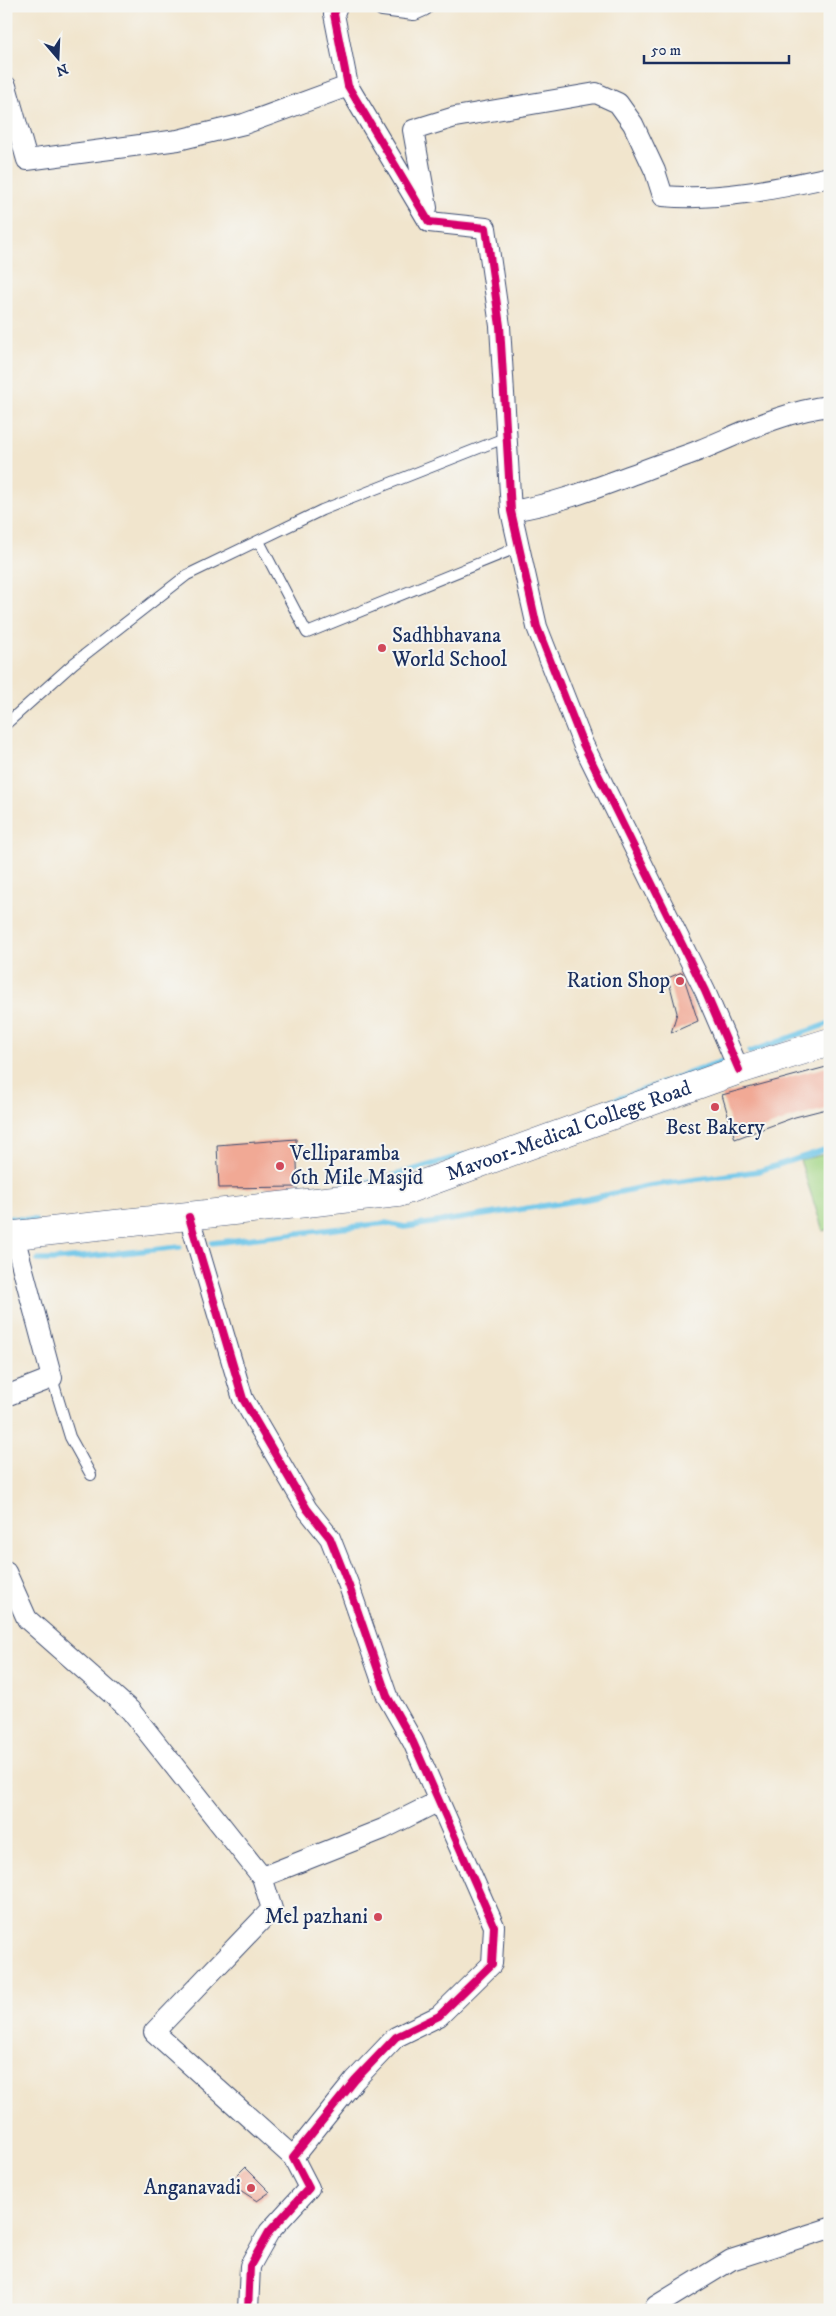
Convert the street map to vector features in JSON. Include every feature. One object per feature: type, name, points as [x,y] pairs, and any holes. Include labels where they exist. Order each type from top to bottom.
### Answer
[{"type":"main road","name":"Mavoor-Medical College Road","points":[[10,1236],[398,1193],[739,1070],[830,1042]]},
{"type":"street","points":[[337,6],[334,14],[348,86],[429,222]]},
{"type":"street","points":[[383,6],[414,10],[423,6]]},
{"type":"street","points":[[6,86],[27,160],[178,140],[244,124],[348,86]]},
{"type":"street","points":[[429,222],[413,130],[455,117],[596,92],[618,104],[633,124],[655,171],[663,196],[703,198],[734,195],[830,178]]},
{"type":"street","points":[[429,222],[486,228],[500,326],[511,512],[537,627],[583,744],[701,982],[739,1070]]},
{"type":"street","points":[[511,512],[543,506],[698,451],[760,424],[807,408],[830,406]]},
{"type":"street","points":[[189,1217],[243,1399],[307,1509],[330,1538],[349,1586],[387,1696],[413,1742],[494,1926],[492,1964],[439,2016],[396,2037],[355,2080],[293,2157]]},
{"type":"street","points":[[6,1396],[52,1378],[10,1236]]},
{"type":"street","points":[[6,1572],[28,1619],[130,1710],[262,1877],[272,1909],[154,2032],[293,2157],[309,2188],[269,2232],[250,2266],[248,2310]]},
{"type":"street","points":[[262,1877],[383,1829],[439,1801]]},
{"type":"street","points":[[652,2310],[731,2260],[830,2228]]},
{"type":"lane","points":[[6,724],[74,663],[187,576],[322,510],[506,436]]},
{"type":"lane","points":[[259,541],[307,633],[519,548]]},
{"type":"lane","points":[[52,1378],[70,1437],[92,1475]]},
{"type":"green space","points":[[830,1153],[830,1229],[823,1231],[800,1160]]},
{"type":"building","points":[[682,972],[698,1021],[671,1033],[677,1013],[668,978]]},
{"type":"building","points":[[830,1066],[830,1108],[795,1117],[735,1139],[722,1095]]},
{"type":"building","points":[[296,1139],[298,1187],[219,1188],[217,1145]]},
{"type":"building","name":"Anganavadi","points":[[245,2167],[270,2192],[257,2201],[229,2183]]},
{"type":"waterway","points":[[750,1052],[830,1023]]},
{"type":"waterway","points":[[585,1111],[722,1061]]},
{"type":"waterway","points":[[212,1243],[386,1223],[405,1227],[588,1199],[647,1186],[759,1171],[830,1148]]},
{"type":"waterway","points":[[344,1185],[382,1179],[464,1155]]},
{"type":"waterway","points":[[6,1218],[35,1220]]},
{"type":"waterway","points":[[38,1260],[180,1247]]},
{"type":"cycle path","points":[[337,6],[334,14],[348,86],[429,222],[486,228],[500,326],[511,511],[537,627],[583,744],[705,991],[739,1070]]},
{"type":"cycle path","points":[[189,1217],[243,1399],[307,1509],[330,1538],[349,1586],[387,1696],[413,1742],[494,1926],[492,1964],[439,2016],[396,2037],[355,2080],[293,2157],[309,2188],[269,2232],[250,2266],[248,2310]]},
{"type":"place","name":"Sadhbhavana World School","points":[[382,648]]},
{"type":"place","name":"Ration Shop","points":[[680,981]]},
{"type":"place","name":"Best Bakery","points":[[715,1107]]},
{"type":"place","name":"Velliparamba 6th Mile Masjid","points":[[280,1166]]},
{"type":"place","name":"Mel pazhani","points":[[378,1917]]},
{"type":"place","name":"Anganavadi","points":[[251,2188]]}]
